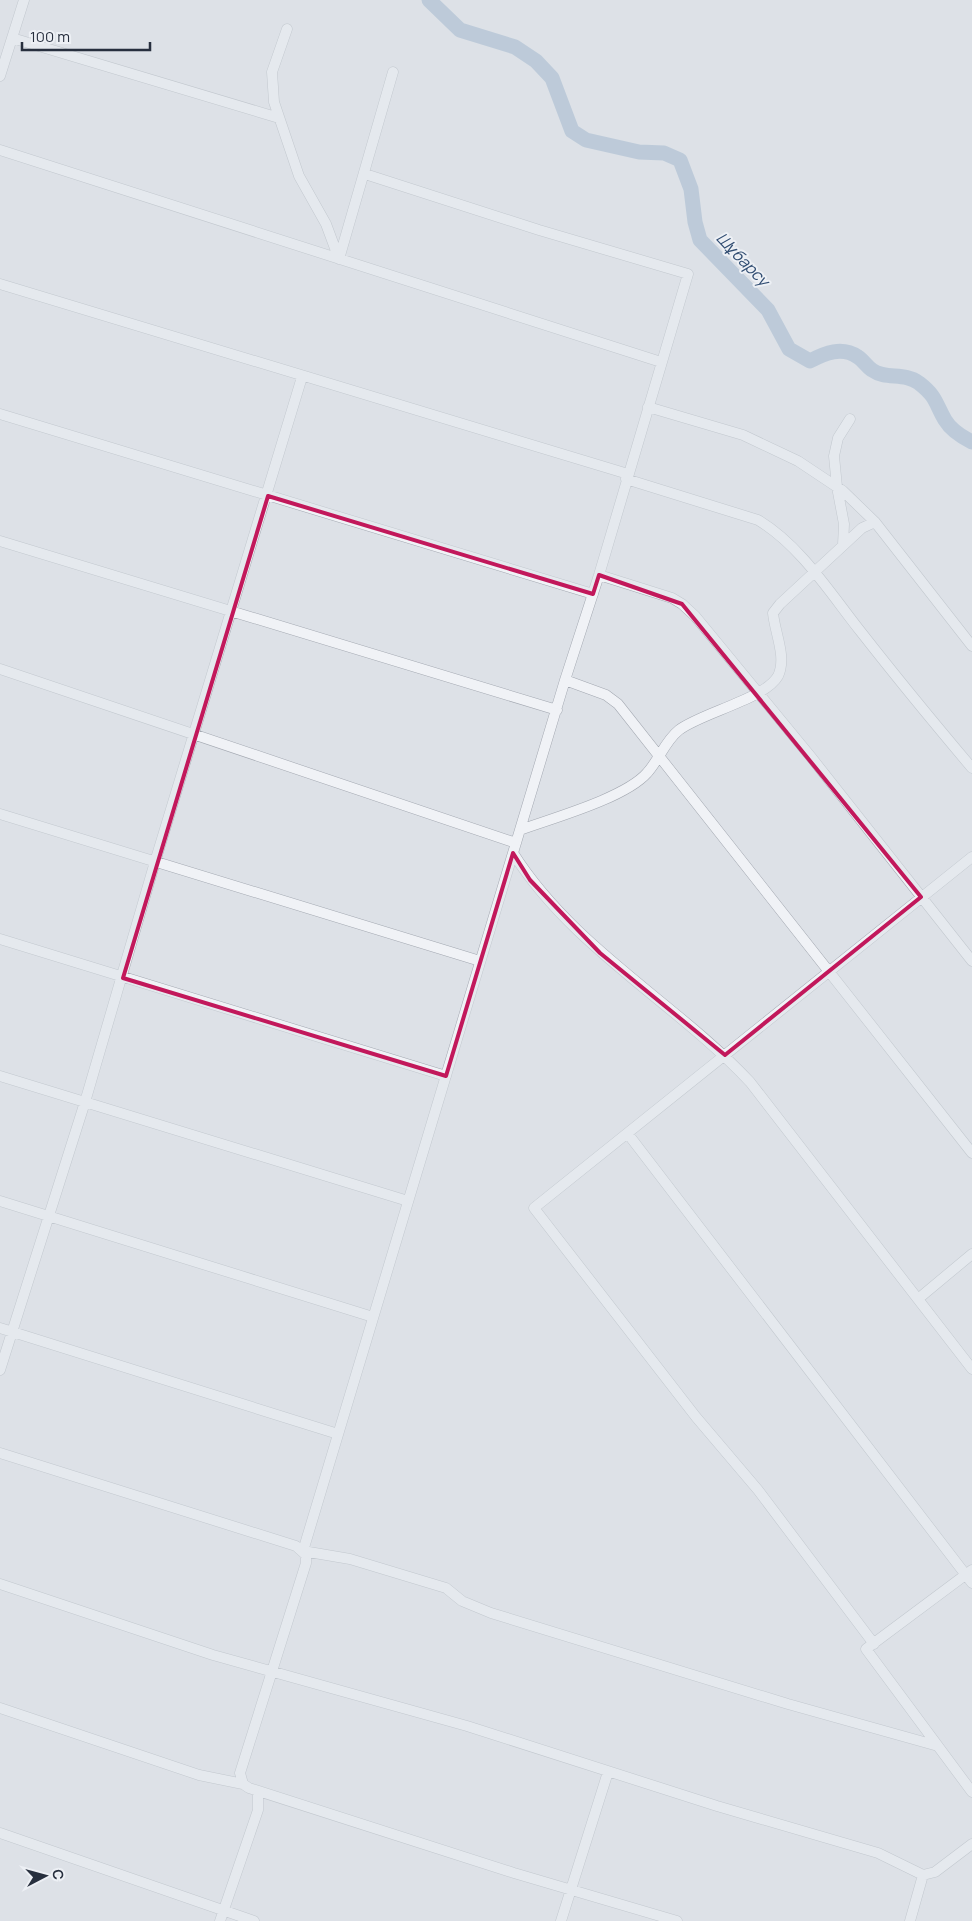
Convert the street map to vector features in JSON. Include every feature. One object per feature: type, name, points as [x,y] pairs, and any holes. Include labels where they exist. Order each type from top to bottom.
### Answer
[{"type":"street","points":[[0,76],[24,0]]},
{"type":"street","points":[[287,30],[272,72],[274,102],[300,176],[326,224],[339,259]]},
{"type":"street","points":[[12,38],[279,118]]},
{"type":"street","points":[[339,259],[394,72]]},
{"type":"street","points":[[0,150],[662,362]]},
{"type":"street","points":[[303,1551],[514,848],[599,575],[688,274],[539,230],[365,174]]},
{"type":"street","points":[[0,284],[627,477],[758,520],[773,530],[814,572],[972,768]]},
{"type":"street","points":[[0,1370],[85,1102],[155,862],[268,496],[302,378]]},
{"type":"street","points":[[648,407],[743,435],[798,461],[837,487],[875,522],[972,646]]},
{"type":"street","points":[[0,414],[593,594]]},
{"type":"street","points":[[843,545],[844,524],[837,487],[834,456],[838,438],[850,418]]},
{"type":"street","points":[[520,830],[599,801],[623,789],[647,774],[679,730],[758,693],[777,678],[782,664],[774,613],[780,604],[843,545],[862,528],[875,522]]},
{"type":"street","points":[[0,541],[557,710]]},
{"type":"street","points":[[599,575],[672,598],[682,604],[758,693],[972,961]]},
{"type":"street","points":[[0,669],[514,848],[530,880],[600,953],[725,1055],[750,1082],[972,1369]]},
{"type":"street","points":[[565,680],[606,695],[618,704],[972,1153]]},
{"type":"street","points":[[0,814],[480,961]]},
{"type":"street","points":[[874,1644],[758,1490],[696,1417],[534,1208],[972,857]]},
{"type":"street","points":[[0,939],[446,1076]]},
{"type":"street","points":[[0,1076],[408,1201]]},
{"type":"street","points":[[628,1134],[970,1576],[866,1650],[972,1792]]},
{"type":"street","points":[[0,1201],[373,1317]]},
{"type":"street","points":[[918,1298],[972,1254]]},
{"type":"street","points":[[0,1328],[338,1434]]},
{"type":"street","points":[[0,1453],[296,1546],[306,1555],[306,1563],[274,1672],[240,1774],[243,1784]]},
{"type":"street","points":[[303,1551],[350,1559],[446,1588],[462,1601],[491,1613],[788,1704],[938,1746]]},
{"type":"street","points":[[0,1584],[214,1655],[467,1726],[608,1772],[878,1853],[923,1875],[935,1872],[972,1844]]},
{"type":"street","points":[[0,1708],[199,1774],[243,1784],[258,1791],[677,1921]]},
{"type":"street","points":[[560,1921],[608,1772]]},
{"type":"street","points":[[220,1921],[258,1810],[258,1791]]},
{"type":"street","points":[[0,1833],[254,1921]]},
{"type":"street","points":[[910,1921],[923,1875]]},
{"type":"highlighted area","points":[[268,496],[593,594],[599,575],[682,604],[921,897],[725,1055],[600,953],[530,880],[513,853],[446,1076],[123,978]]},
{"type":"waterway","name":"Шұбарсу","points":[[429,0],[460,30],[515,47],[536,61],[552,78],[572,131],[586,140],[639,152],[664,153],[680,160],[691,189],[695,222],[700,240],[768,310],[789,349],[810,361],[828,353],[846,352],[858,357],[877,373],[907,378],[919,383],[932,396],[950,427],[972,442]]}]
